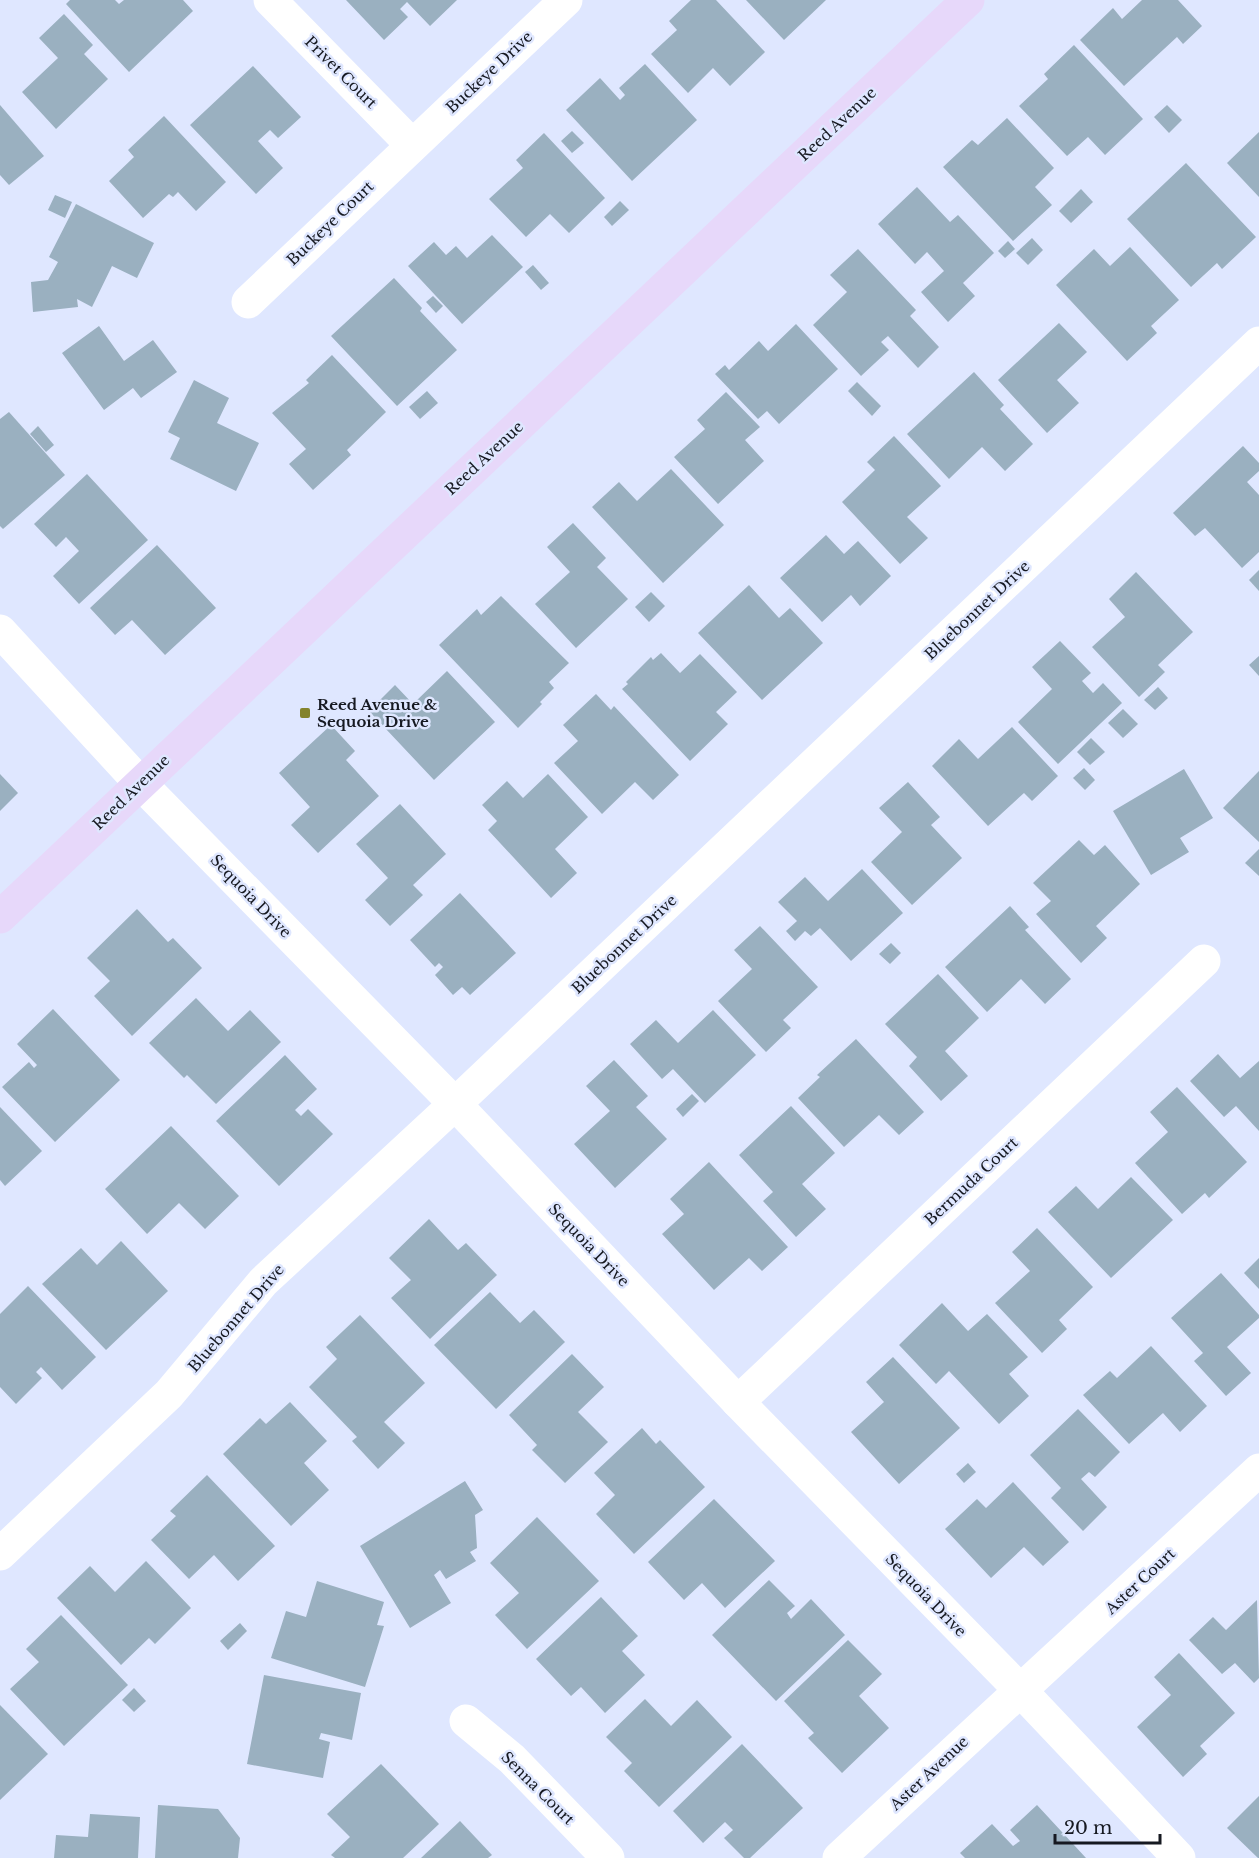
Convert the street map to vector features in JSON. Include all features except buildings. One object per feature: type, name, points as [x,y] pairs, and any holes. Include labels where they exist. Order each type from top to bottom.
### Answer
[{"type":"main road","name":"Reed Avenue","points":[[0,917],[968,0]]},
{"type":"street","name":"Privet Court","points":[[270,0],[412,145]]},
{"type":"street","name":"Buckeye Drive","points":[[412,145],[566,0]]},
{"type":"street","name":"Buckeye Court","points":[[248,302],[412,145]]},
{"type":"street","name":"Bluebonnet Drive","points":[[0,1554],[169,1394],[263,1282],[455,1104],[1259,343]]},
{"type":"street","name":"Sequoia Drive","points":[[0,631],[140,783],[455,1104],[738,1402],[1020,1691],[1179,1858]]},
{"type":"street","name":"Bermuda Court","points":[[738,1402],[1204,961]]},
{"type":"street","name":"Aster Court","points":[[1020,1691],[1259,1470]]},
{"type":"street","name":"Aster Avenue","points":[[839,1858],[1020,1691]]},
{"type":"street","name":"Senna Court","points":[[466,1721],[512,1759],[608,1858]]},
{"type":"place","name":"Reed Avenue & Sequoia Drive","points":[[305,713]]}]
